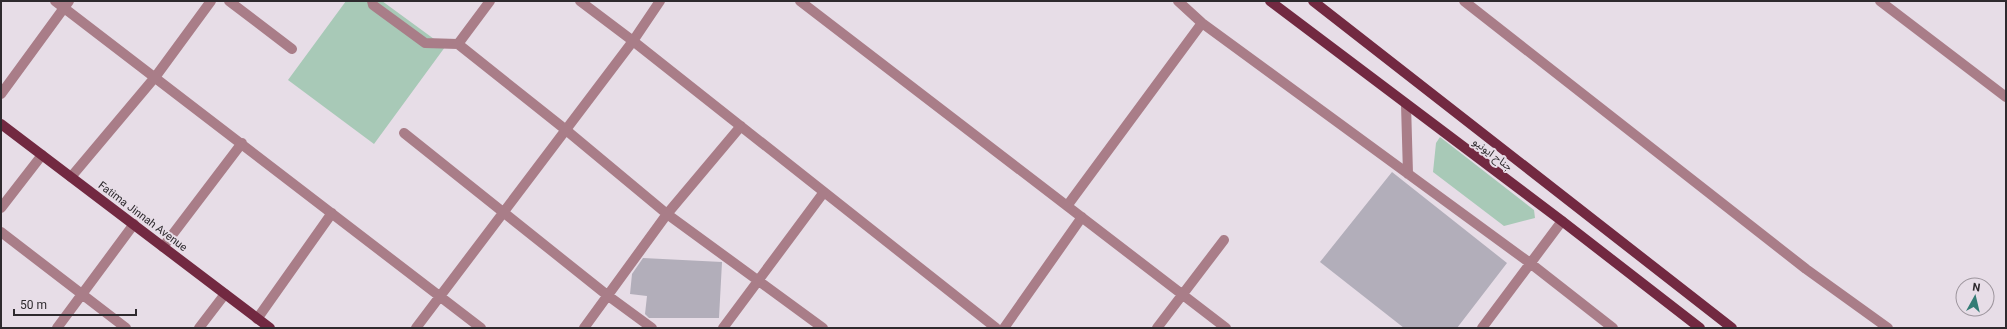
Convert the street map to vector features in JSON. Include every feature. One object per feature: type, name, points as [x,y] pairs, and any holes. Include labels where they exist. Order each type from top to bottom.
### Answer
[{"type":"main road","name":"جناح ایونیو","points":[[1270,1],[1562,221],[1700,328]]},
{"type":"main road","name":"جناح ایونیو","points":[[1313,1],[1732,328]]},
{"type":"main road","name":"Fatima Jinnah Avenue","points":[[1,124],[270,328]]},
{"type":"street","points":[[55,1],[67,4],[156,76],[482,328]]},
{"type":"street","points":[[71,177],[156,76],[211,1]]},
{"type":"street","points":[[229,1],[292,49]]},
{"type":"street","points":[[372,1],[373,5],[425,43],[458,44],[566,130],[667,214],[823,328]]},
{"type":"street","points":[[458,44],[490,1]]},
{"type":"street","points":[[580,1],[633,41],[996,328]]},
{"type":"street","points":[[416,328],[633,41],[660,1]]},
{"type":"street","points":[[800,1],[1226,328]]},
{"type":"street","points":[[1178,1],[1202,23],[1530,263],[1613,328]]},
{"type":"street","points":[[1464,1],[1806,268],[1888,328]]},
{"type":"street","points":[[1880,1],[2006,97]]},
{"type":"street","points":[[1,94],[67,4]]},
{"type":"street","points":[[1067,206],[1202,23]]},
{"type":"street","points":[[1406,104],[1408,174]]},
{"type":"street","points":[[584,328],[667,214],[741,126]]},
{"type":"street","points":[[404,133],[504,211],[607,295],[652,328]]},
{"type":"street","points":[[162,247],[242,143]]},
{"type":"street","points":[[1,208],[42,155]]},
{"type":"street","points":[[722,328],[824,192]]},
{"type":"street","points":[[257,318],[332,213]]},
{"type":"street","points":[[1004,328],[1082,217]]},
{"type":"street","points":[[1482,328],[1562,221]]},
{"type":"street","points":[[57,328],[83,295],[134,224]]},
{"type":"street","points":[[1,232],[126,328]]},
{"type":"street","points":[[1158,328],[1224,240]]},
{"type":"street","points":[[199,328],[225,294]]},
{"type":"green space","points":[[346,1],[382,1],[445,47],[374,144],[288,80]]},
{"type":"green space","points":[[1440,137],[1534,210],[1535,218],[1504,226],[1433,172],[1436,143]]},
{"type":"building","points":[[1392,172],[1507,263],[1457,328],[1404,328],[1320,262]]},
{"type":"building","points":[[643,258],[722,262],[719,318],[649,318],[645,314],[647,296],[630,294],[632,274]]}]
